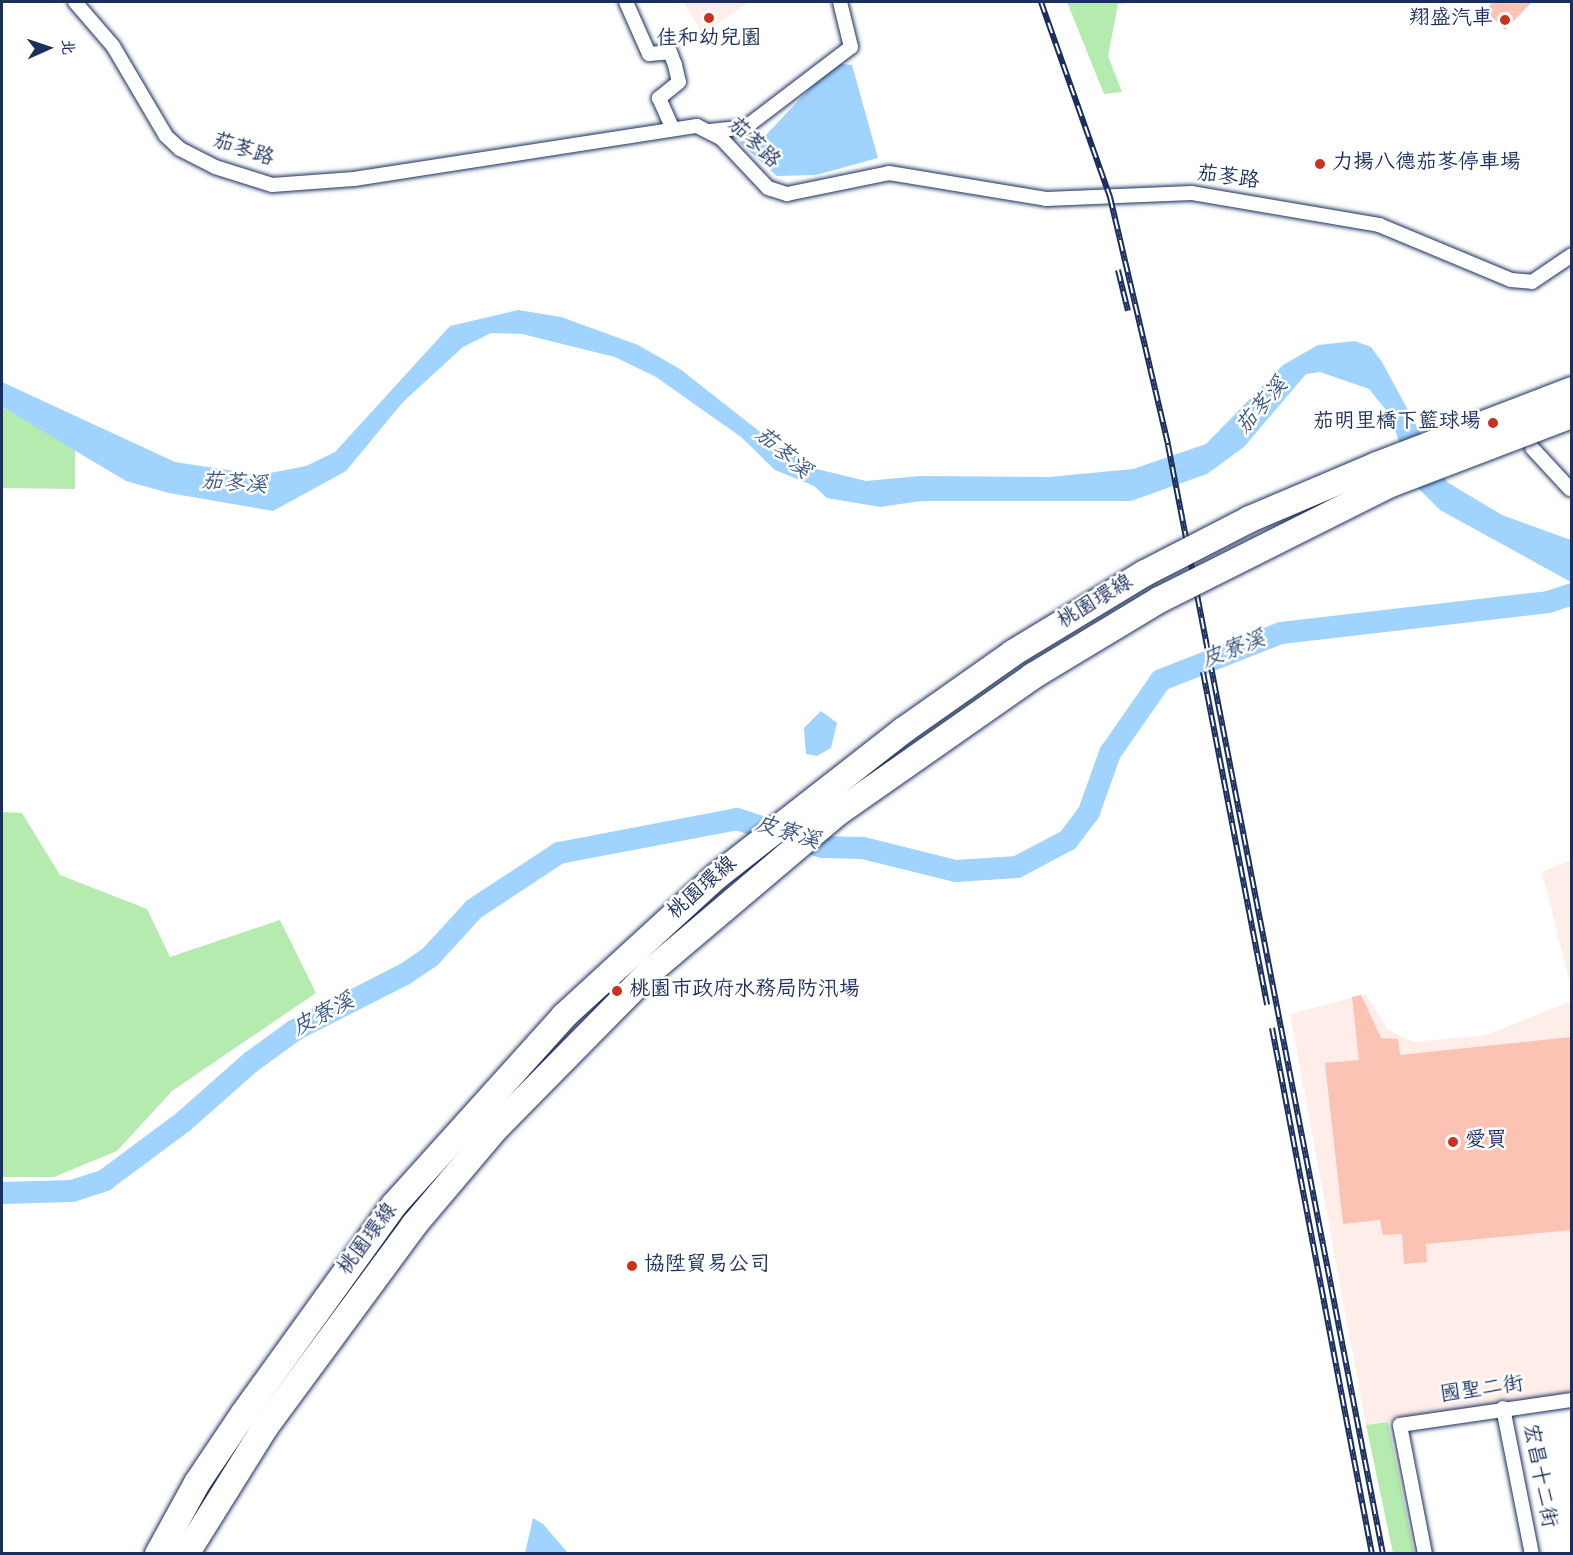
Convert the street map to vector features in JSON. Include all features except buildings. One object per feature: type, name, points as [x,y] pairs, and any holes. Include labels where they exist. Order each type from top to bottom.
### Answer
[{"type":"highway","name":"桃園環線","points":[[158,1554],[197,1483],[244,1413],[394,1205],[564,1016],[735,861],[913,723],[1013,653],[1145,573],[1250,519],[1377,465],[1572,390]]},
{"type":"highway","name":"桃園環線","points":[[186,1554],[266,1426],[414,1225],[496,1128],[652,970],[836,814],[1014,689],[1160,600],[1391,484],[1572,415]]},
{"type":"street","name":"茄苳路","points":[[75,2],[113,45],[173,142],[215,167],[272,185],[354,179],[672,127],[710,131],[768,188],[787,194],[889,173],[1046,199],[1192,193],[1379,225],[1511,280],[1532,282],[1572,255]]},
{"type":"street","points":[[626,2],[649,54],[670,52],[675,65],[679,82],[659,98],[672,127]]},
{"type":"street","points":[[710,131],[746,127],[851,47],[840,2]]},
{"type":"street","points":[[1532,448],[1571,489]]},
{"type":"street","points":[[1571,489],[1566,477],[1572,471]]},
{"type":"street","name":"國聖二街","points":[[1425,1554],[1400,1425],[1503,1407],[1572,1400]]},
{"type":"street","name":"宏昌十二街","points":[[1503,1407],[1532,1554]]},
{"type":"shaded area","name":"佳和幼兒園","points":[[683,2],[749,2],[703,34]]},
{"type":"shaded area","points":[[1571,860],[1571,987],[1542,872]]},
{"type":"shaded area","points":[[1366,994],[1387,1029],[1413,1042],[1487,1035],[1571,1001],[1571,1396],[1366,1425],[1290,1014]]},
{"type":"green space","points":[[1067,2],[1136,2],[1118,4],[1108,56],[1122,92],[1104,94]]},
{"type":"green space","points":[[2,407],[75,450],[75,489],[2,488]]},
{"type":"green space","points":[[2,812],[22,813],[60,875],[147,909],[170,957],[280,920],[316,993],[172,1091],[117,1151],[54,1177],[2,1177]]},
{"type":"green space","points":[[1388,1422],[1414,1553],[1393,1553],[1366,1425]]},
{"type":"water","points":[[834,63],[852,65],[878,158],[816,175],[777,176],[739,142],[765,136]]},
{"type":"water","name":"茄苳溪","points":[[518,310],[561,317],[638,345],[680,369],[769,439],[817,469],[866,481],[920,476],[1049,477],[1133,469],[1206,444],[1283,365],[1318,345],[1355,341],[1371,347],[1382,362],[1447,482],[1502,515],[1571,540],[1571,582],[1440,510],[1413,483],[1390,415],[1369,389],[1320,372],[1306,374],[1244,447],[1207,474],[1131,501],[921,501],[880,507],[827,498],[814,486],[775,470],[741,437],[656,377],[615,357],[522,334],[491,333],[463,347],[403,402],[346,471],[273,511],[169,493],[126,481],[2,407],[2,382],[175,462],[260,475],[306,466],[335,452],[450,326]]},
{"type":"water","points":[[821,711],[837,723],[831,748],[817,756],[806,754],[804,728]]},
{"type":"water","points":[[533,1518],[543,1524],[568,1553],[525,1553]]},
{"type":"waterway","name":"皮寮溪","points":[[2,1193],[72,1191],[105,1180],[183,1122],[251,1062],[295,1030],[405,974],[430,957],[474,909],[559,853],[737,819],[822,847],[863,848],[956,871],[1017,867],[1068,840],[1089,812],[1110,753],[1161,680],[1281,633],[1548,602],[1572,594]]},
{"type":"railway","points":[[1041,2],[1110,197],[1168,445],[1383,1554]]},
{"type":"railway","points":[[1118,270],[1128,311]]},
{"type":"railway","points":[[1203,672],[1267,1005]]},
{"type":"railway","points":[[1272,1028],[1372,1554]]},
{"type":"place","name":"佳和幼兒園","points":[[709,18]]},
{"type":"place","name":"翔盛汽車","points":[[1505,20]]},
{"type":"place","name":"力揚八德茄苳停車場","points":[[1320,164]]},
{"type":"place","name":"茄明里橋下籃球場","points":[[1493,423]]},
{"type":"place","name":"桃園市政府水務局防汛場","points":[[617,991]]},
{"type":"place","name":"愛買","points":[[1453,1142]]},
{"type":"place","name":"協陞貿易公司","points":[[632,1266]]}]
